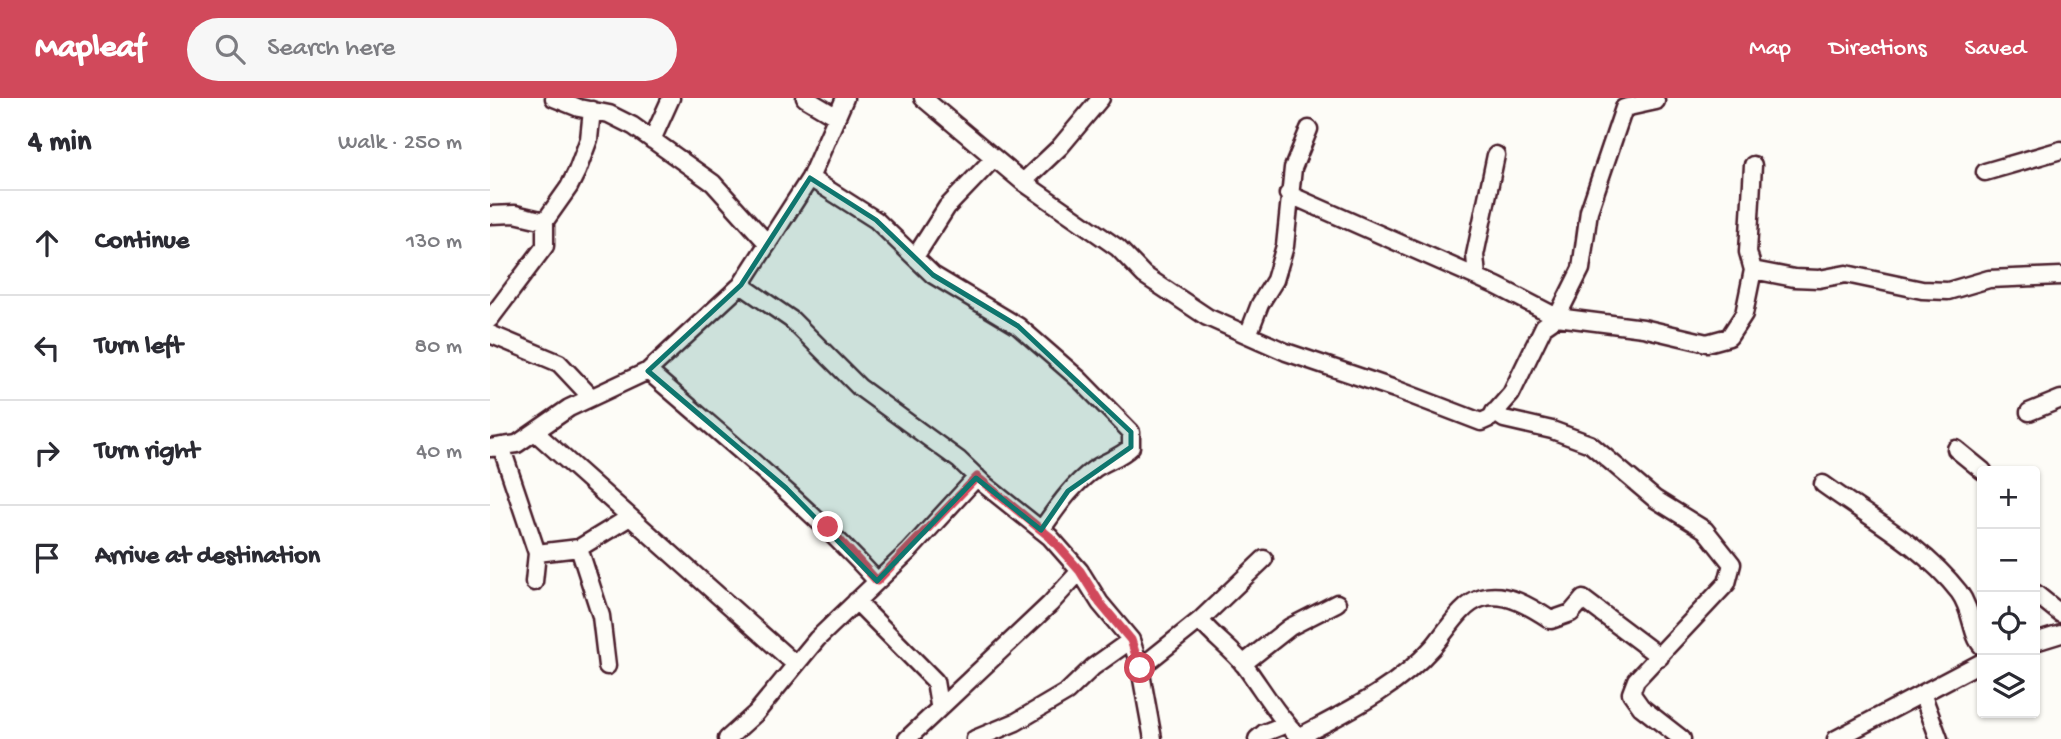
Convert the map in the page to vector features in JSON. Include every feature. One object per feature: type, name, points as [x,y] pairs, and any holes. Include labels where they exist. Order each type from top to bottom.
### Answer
[{"type":"street","points":[[554,98],[608,114],[652,140],[713,183],[768,244]]},
{"type":"street","points":[[652,140],[671,98]]},
{"type":"street","points":[[805,98],[837,117]]},
{"type":"street","points":[[534,582],[537,553],[496,447],[517,443],[591,397],[648,371],[741,285],[810,178],[845,98]]},
{"type":"street","points":[[922,98],[1023,182],[1118,248],[1144,275],[1207,317],[1340,373],[1420,398],[1457,415],[1481,422],[1511,394],[1544,326],[1557,317],[1581,269],[1589,211],[1624,108],[1656,101]]},
{"type":"street","points":[[1023,182],[1060,147],[1101,98]]},
{"type":"street","points":[[490,319],[545,246],[545,221],[569,187],[577,170],[589,139],[592,110]]},
{"type":"street","points":[[1248,335],[1260,304],[1275,280],[1285,246],[1288,194],[1293,168],[1309,129]]},
{"type":"street","points":[[1985,172],[2061,150]]},
{"type":"street","points":[[1477,277],[1475,255],[1496,155]]},
{"type":"street","points":[[915,257],[947,207],[995,158]]},
{"type":"street","points":[[1288,194],[1477,277],[1557,317],[1643,328],[1707,343],[1729,337],[1744,314],[1754,270],[1748,252],[1753,165]]},
{"type":"street","points":[[810,178],[876,220],[947,284],[1018,326],[1080,380],[1131,432],[1131,447],[1095,469],[1068,491],[1041,530]]},
{"type":"street","points":[[490,215],[515,215],[545,221]]},
{"type":"street","points":[[1754,270],[1794,278],[1819,279],[1846,274],[1922,290],[1948,291],[1989,279],[2061,276]]},
{"type":"street","points":[[741,285],[792,320],[859,387],[959,460],[1041,530],[1080,571],[1100,603],[1131,640],[1140,668],[1153,739]]},
{"type":"street","points":[[490,334],[559,363],[591,397]]},
{"type":"street","points":[[648,371],[786,488],[877,581]]},
{"type":"street","points":[[2029,412],[2061,400]]},
{"type":"street","points":[[1494,412],[1504,419],[1536,425],[1590,444],[1655,499],[1705,530],[1732,564],[1727,583],[1636,680],[1632,693],[1633,699],[1682,739]]},
{"type":"street","points":[[535,432],[795,664]]},
{"type":"street","points":[[1956,449],[1977,466]]},
{"type":"street","points":[[727,739],[756,713],[795,664],[977,477]]},
{"type":"street","points":[[1823,484],[1907,541],[1939,569],[1971,612],[1977,641]]},
{"type":"street","points":[[537,553],[579,548],[630,517]]},
{"type":"street","points":[[579,548],[601,615],[607,666]]},
{"type":"street","points":[[1140,668],[1199,620],[1264,559]]},
{"type":"street","points":[[906,739],[939,705],[1050,604],[1080,571]]},
{"type":"street","points":[[1199,620],[1214,639],[1243,664],[1284,725],[1300,738],[1355,708],[1395,681],[1430,650],[1468,605],[1482,598],[1502,595],[1551,620],[1571,614],[1583,600],[1660,657]]},
{"type":"street","points":[[2040,597],[2061,614]]},
{"type":"street","points":[[856,601],[904,653],[935,681],[939,705]]},
{"type":"street","points":[[1243,664],[1290,627],[1337,603]]},
{"type":"street","points":[[2040,640],[2061,634]]},
{"type":"street","points":[[975,739],[1016,722],[1067,692],[1093,667],[1131,640]]},
{"type":"street","points":[[1836,739],[1923,696],[1977,665]]},
{"type":"street","points":[[1923,696],[1939,739]]},
{"type":"street","points":[[1257,739],[1284,725]]},
{"type":"highlighted area","points":[[810,178],[876,220],[933,275],[1018,326],[1131,432],[1131,447],[1068,491],[1041,530],[976,478],[877,581],[786,488],[648,371],[741,285]]},
{"type":"route","points":[[828,527],[877,581],[977,477],[1050,537],[1080,571],[1100,603],[1119,622],[1131,640],[1140,668]]}]
